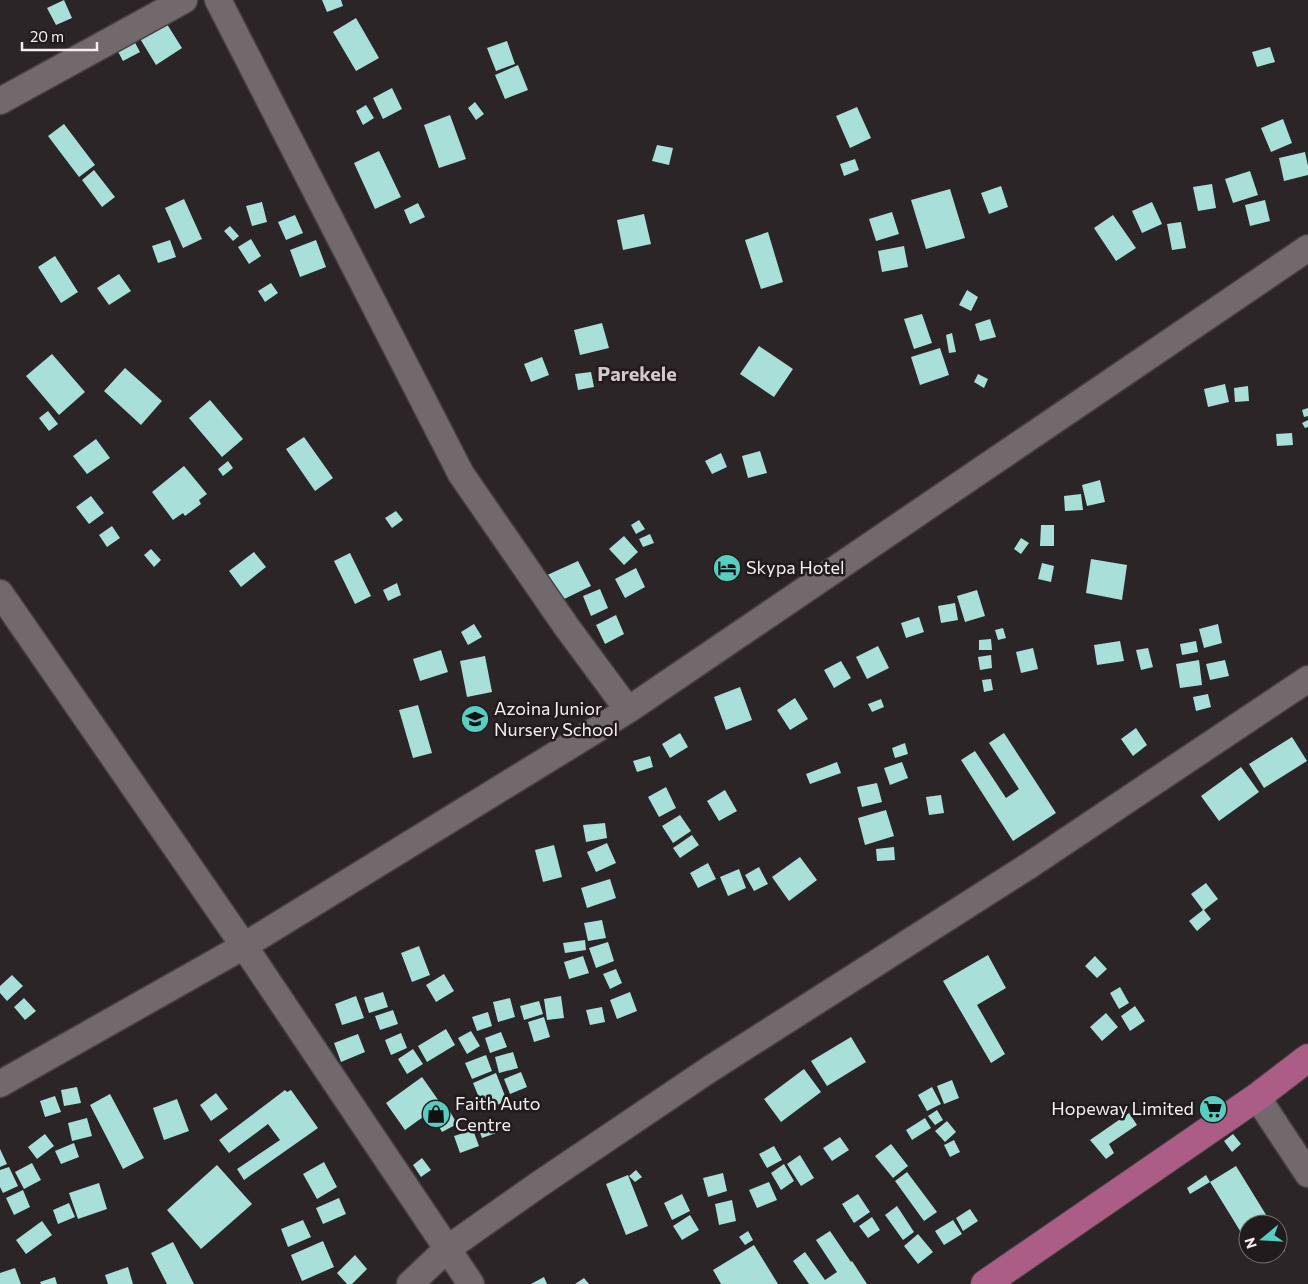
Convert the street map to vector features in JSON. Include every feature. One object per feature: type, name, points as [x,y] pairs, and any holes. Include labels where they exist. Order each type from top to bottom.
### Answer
[{"type":"main road","points":[[985,1284],[1257,1097],[1308,1058]]},
{"type":"street","points":[[0,101],[184,0]]},
{"type":"street","points":[[218,0],[461,474],[566,626],[628,710]]},
{"type":"street","points":[[0,1084],[244,946],[628,710],[1308,248]]},
{"type":"street","points":[[0,593],[244,946],[471,1284]]},
{"type":"street","points":[[410,1284],[447,1249],[710,1069],[1030,865],[1308,679]]},
{"type":"street","points":[[1257,1097],[1308,1174]]},
{"type":"building","points":[[64,0],[72,18],[56,25],[47,8]]},
{"type":"building","points":[[322,0],[341,0],[343,6],[327,12]]},
{"type":"building","points":[[356,18],[379,58],[356,71],[333,32]]},
{"type":"building","points":[[165,21],[182,48],[156,65],[139,37]]},
{"type":"building","points":[[132,37],[140,52],[123,61],[115,46]]},
{"type":"building","points":[[507,41],[515,64],[496,71],[487,48]]},
{"type":"building","points":[[1270,47],[1275,62],[1257,67],[1252,52]]},
{"type":"building","points":[[518,65],[528,90],[505,99],[495,75]]},
{"type":"building","points":[[392,88],[402,109],[383,119],[373,98]]},
{"type":"building","points":[[475,102],[484,114],[476,120],[468,108]]},
{"type":"building","points":[[366,105],[374,118],[363,125],[356,111]]},
{"type":"building","points":[[857,107],[871,138],[850,148],[836,116]]},
{"type":"building","points":[[450,115],[466,159],[439,168],[424,125]]},
{"type":"building","points":[[1283,119],[1292,143],[1271,152],[1261,128]]},
{"type":"building","points":[[64,124],[95,165],[79,177],[48,136]]},
{"type":"building","points":[[657,145],[673,148],[669,165],[652,161]]},
{"type":"building","points":[[379,151],[401,197],[375,209],[354,163]]},
{"type":"building","points":[[1305,152],[1308,175],[1284,181],[1279,158]]},
{"type":"building","points":[[855,159],[859,170],[844,176],[840,164]]},
{"type":"building","points":[[94,170],[115,197],[102,207],[82,180]]},
{"type":"building","points":[[1250,171],[1258,195],[1233,203],[1225,179]]},
{"type":"building","points":[[1212,184],[1216,208],[1198,211],[1193,187]]},
{"type":"building","points":[[1001,186],[1008,207],[989,214],[981,193]]},
{"type":"building","points":[[950,189],[965,238],[926,249],[911,200]]},
{"type":"building","points":[[184,199],[202,239],[183,248],[165,208]]},
{"type":"building","points":[[1265,200],[1270,221],[1250,226],[1245,205]]},
{"type":"building","points":[[262,202],[267,222],[252,226],[246,206]]},
{"type":"building","points":[[1152,202],[1162,224],[1142,233],[1132,211]]},
{"type":"building","points":[[418,203],[425,217],[410,224],[404,210]]},
{"type":"building","points":[[892,212],[899,234],[876,241],[869,219]]},
{"type":"building","points":[[644,214],[651,244],[623,250],[617,220]]},
{"type":"building","points":[[295,215],[303,233],[286,240],[278,222]]},
{"type":"building","points":[[1113,215],[1136,248],[1116,261],[1094,228]]},
{"type":"building","points":[[1181,222],[1186,248],[1172,250],[1167,224]]},
{"type":"building","points":[[230,226],[239,236],[233,241],[224,231]]},
{"type":"building","points":[[768,232],[783,282],[761,289],[745,240]]},
{"type":"building","points":[[251,239],[261,256],[249,264],[238,247]]},
{"type":"building","points":[[170,240],[176,257],[158,263],[152,246]]},
{"type":"building","points":[[316,240],[326,267],[300,277],[290,250]]},
{"type":"building","points":[[904,246],[908,267],[882,272],[878,251]]},
{"type":"building","points":[[55,256],[78,292],[61,303],[38,267]]},
{"type":"building","points":[[119,274],[131,291],[109,305],[97,288]]},
{"type":"building","points":[[271,283],[278,293],[265,302],[258,291]]},
{"type":"building","points":[[967,290],[978,297],[971,311],[959,305]]},
{"type":"building","points":[[922,314],[932,343],[914,349],[904,319]]},
{"type":"building","points":[[990,319],[996,337],[980,341],[975,324]]},
{"type":"building","points":[[602,323],[609,348],[580,355],[574,330]]},
{"type":"building","points":[[952,333],[956,352],[949,353],[946,335]]},
{"type":"building","points":[[759,346],[793,369],[774,397],[740,374]]},
{"type":"building","points":[[940,348],[949,375],[920,385],[911,357]]},
{"type":"building","points":[[52,354],[85,392],[59,415],[26,376]]},
{"type":"building","points":[[542,357],[549,375],[531,382],[524,364]]},
{"type":"building","points":[[125,368],[162,401],[141,425],[104,391]]},
{"type":"building","points":[[591,372],[594,387],[578,390],[575,374]]},
{"type":"building","points":[[978,374],[988,379],[984,388],[974,382]]},
{"type":"building","points":[[1225,384],[1229,402],[1208,407],[1204,389]]},
{"type":"building","points":[[1248,386],[1249,401],[1235,402],[1234,388]]},
{"type":"building","points":[[210,400],[243,439],[222,457],[189,418]]},
{"type":"building","points":[[1308,408],[1308,416],[1304,417],[1302,410]]},
{"type":"building","points":[[48,411],[58,424],[49,431],[39,418]]},
{"type":"building","points":[[1308,420],[1308,427],[1305,428],[1302,423]]},
{"type":"building","points":[[1292,433],[1293,445],[1277,446],[1276,434]]},
{"type":"building","points":[[304,437],[333,478],[315,491],[286,449]]},
{"type":"building","points":[[96,439],[110,458],[87,474],[73,456]]},
{"type":"building","points":[[760,451],[767,473],[748,478],[742,456]]},
{"type":"building","points":[[721,453],[727,467],[712,474],[705,461]]},
{"type":"building","points":[[228,461],[233,468],[223,476],[218,469]]},
{"type":"building","points":[[184,466],[207,494],[199,500],[201,504],[185,516],[183,513],[173,520],[152,492]]},
{"type":"building","points":[[1100,480],[1105,502],[1087,506],[1082,485]]},
{"type":"building","points":[[1081,494],[1083,510],[1065,511],[1064,496]]},
{"type":"building","points":[[91,496],[104,513],[89,524],[76,507]]},
{"type":"building","points":[[396,511],[403,520],[392,528],[385,518]]},
{"type":"building","points":[[639,520],[645,529],[636,534],[631,525]]},
{"type":"building","points":[[1041,525],[1054,525],[1054,546],[1040,546]]},
{"type":"building","points":[[112,526],[120,538],[107,547],[99,535]]},
{"type":"building","points":[[650,534],[654,543],[643,547],[639,539]]},
{"type":"building","points":[[624,536],[638,552],[624,565],[609,549]]},
{"type":"building","points":[[1021,538],[1029,543],[1021,554],[1014,549]]},
{"type":"building","points":[[151,549],[161,560],[154,567],[144,555]]},
{"type":"building","points":[[254,552],[266,567],[241,587],[229,571]]},
{"type":"building","points":[[350,553],[371,596],[355,604],[334,561]]},
{"type":"building","points":[[1091,559],[1127,565],[1122,600],[1086,593]]},
{"type":"building","points":[[578,561],[591,586],[558,602],[545,576]]},
{"type":"building","points":[[1042,563],[1054,566],[1051,582],[1038,579]]},
{"type":"building","points":[[636,568],[645,587],[625,598],[615,579]]},
{"type":"building","points":[[397,583],[401,595],[388,601],[383,590]]},
{"type":"building","points":[[600,589],[608,608],[591,616],[583,596]]},
{"type":"building","points":[[977,590],[985,616],[965,622],[957,596]]},
{"type":"building","points":[[955,603],[958,620],[941,623],[938,606]]},
{"type":"building","points":[[616,615],[624,634],[605,644],[596,625]]},
{"type":"building","points":[[919,617],[924,632],[906,638],[901,623]]},
{"type":"building","points":[[474,624],[482,637],[468,645],[461,632]]},
{"type":"building","points":[[1218,624],[1222,643],[1204,648],[1199,629]]},
{"type":"building","points":[[1003,628],[1006,638],[998,640],[995,630]]},
{"type":"building","points":[[991,639],[992,650],[979,650],[979,640]]},
{"type":"building","points":[[1120,641],[1124,661],[1097,665],[1094,645]]},
{"type":"building","points":[[1196,641],[1198,652],[1182,655],[1180,644]]},
{"type":"building","points":[[878,646],[889,668],[867,679],[856,657]]},
{"type":"building","points":[[1033,648],[1038,669],[1021,673],[1016,652]]},
{"type":"building","points":[[1148,648],[1153,667],[1141,670],[1136,650]]},
{"type":"building","points":[[441,650],[448,672],[420,681],[413,659]]},
{"type":"building","points":[[991,655],[992,668],[980,670],[978,657]]},
{"type":"building","points":[[485,656],[492,692],[467,697],[460,661]]},
{"type":"building","points":[[1199,660],[1202,685],[1180,688],[1176,664]]},
{"type":"building","points":[[1225,660],[1229,676],[1210,680],[1206,664]]},
{"type":"building","points":[[841,661],[851,678],[834,688],[824,670]]},
{"type":"building","points":[[991,679],[993,690],[984,692],[982,680]]},
{"type":"building","points":[[740,687],[752,720],[726,730],[714,697]]},
{"type":"building","points":[[1208,694],[1211,707],[1196,711],[1193,697]]},
{"type":"building","points":[[795,698],[808,719],[790,730],[777,710]]},
{"type":"building","points":[[881,699],[884,707],[872,712],[868,704]]},
{"type":"building","points":[[418,705],[432,753],[413,758],[399,710]]},
{"type":"building","points":[[1136,728],[1147,745],[1133,756],[1121,739]]},
{"type":"building","points":[[680,733],[688,747],[670,758],[662,744]]},
{"type":"building","points":[[1004,733],[1056,813],[1013,841],[961,760],[975,751],[1006,798],[1019,789],[989,743]]},
{"type":"building","points":[[1292,737],[1307,761],[1264,788],[1249,764]]},
{"type":"building","points":[[905,743],[908,754],[895,758],[892,748]]},
{"type":"building","points":[[650,756],[653,767],[637,772],[633,761]]},
{"type":"building","points":[[837,762],[841,773],[810,784],[806,774]]},
{"type":"building","points":[[902,762],[908,778],[890,785],[884,768]]},
{"type":"building","points":[[1241,767],[1259,792],[1219,821],[1201,796]]},
{"type":"building","points":[[877,783],[882,802],[862,807],[857,787]]},
{"type":"building","points":[[666,787],[676,808],[659,817],[648,797]]},
{"type":"building","points":[[725,790],[737,811],[719,821],[707,801]]},
{"type":"building","points":[[941,795],[944,813],[929,815],[926,797]]},
{"type":"building","points":[[886,810],[894,836],[865,845],[858,818]]},
{"type":"building","points":[[680,815],[691,831],[673,843],[662,826]]},
{"type":"building","points":[[605,823],[607,838],[586,842],[583,825]]},
{"type":"building","points":[[692,835],[699,845],[680,858],[673,848]]},
{"type":"building","points":[[607,843],[616,863],[596,872],[587,852]]},
{"type":"building","points":[[554,845],[562,877],[543,882],[535,850]]},
{"type":"building","points":[[894,847],[895,860],[877,861],[876,849]]},
{"type":"building","points":[[800,857],[817,880],[789,901],[772,877]]},
{"type":"building","points":[[708,863],[716,879],[698,888],[690,873]]},
{"type":"building","points":[[759,867],[768,884],[754,891],[745,875]]},
{"type":"building","points":[[739,869],[746,888],[728,896],[720,877]]},
{"type":"building","points":[[610,879],[616,898],[587,908],[581,888]]},
{"type":"building","points":[[1206,883],[1218,899],[1204,910],[1211,919],[1197,931],[1189,921],[1203,910],[1191,894]]},
{"type":"building","points":[[602,920],[606,938],[588,941],[584,923]]},
{"type":"building","points":[[585,940],[586,950],[565,953],[563,943]]},
{"type":"building","points":[[608,942],[614,961],[596,968],[589,948]]},
{"type":"building","points":[[419,946],[430,975],[412,982],[401,953]]},
{"type":"building","points":[[988,955],[1006,988],[977,1005],[1005,1054],[991,1063],[943,981]]},
{"type":"building","points":[[583,956],[589,973],[569,979],[564,962]]},
{"type":"building","points":[[1095,956],[1107,969],[1097,978],[1085,966]]},
{"type":"building","points":[[616,969],[622,983],[610,989],[603,974]]},
{"type":"building","points":[[444,974],[454,991],[436,1002],[426,985]]},
{"type":"building","points":[[12,975],[23,986],[7,1001],[0,993],[0,986]]},
{"type":"building","points":[[1120,987],[1129,1003],[1119,1009],[1110,993]]},
{"type":"building","points":[[383,992],[388,1007],[369,1013],[364,998]]},
{"type":"building","points":[[630,992],[637,1011],[617,1019],[610,1000]]},
{"type":"building","points":[[356,996],[364,1018],[342,1025],[335,1004]]},
{"type":"building","points":[[561,996],[564,1018],[547,1020],[544,999]]},
{"type":"building","points":[[24,998],[36,1011],[25,1020],[14,1007]]},
{"type":"building","points":[[510,998],[515,1017],[498,1022],[493,1002]]},
{"type":"building","points":[[539,1001],[543,1014],[524,1020],[520,1006]]},
{"type":"building","points":[[1135,1006],[1145,1021],[1130,1031],[1121,1016]]},
{"type":"building","points":[[602,1007],[605,1022],[590,1025],[586,1010]]},
{"type":"building","points":[[393,1010],[398,1024],[380,1030],[375,1016]]},
{"type":"building","points":[[488,1012],[492,1026],[477,1031],[472,1017]]},
{"type":"building","points":[[1106,1013],[1118,1027],[1102,1041],[1090,1027]]},
{"type":"building","points":[[544,1017],[550,1037],[534,1042],[528,1022]]},
{"type":"building","points":[[446,1029],[455,1045],[427,1062],[418,1046]]},
{"type":"building","points":[[471,1031],[480,1046],[467,1054],[458,1038]]},
{"type":"building","points":[[501,1032],[507,1047],[490,1053],[485,1038]]},
{"type":"building","points":[[401,1033],[407,1048],[391,1055],[385,1040]]},
{"type":"building","points":[[358,1034],[365,1052],[341,1062],[334,1043]]},
{"type":"building","points":[[851,1037],[866,1062],[827,1086],[811,1061]]},
{"type":"building","points":[[413,1049],[423,1064],[407,1074],[398,1059]]},
{"type":"building","points":[[513,1052],[518,1068],[499,1073],[495,1057]]},
{"type":"building","points":[[486,1055],[492,1071],[472,1079],[465,1063]]},
{"type":"building","points":[[804,1069],[821,1092],[781,1122],[764,1099]]},
{"type":"building","points":[[521,1072],[527,1087],[510,1094],[504,1079]]},
{"type":"building","points":[[496,1073],[507,1101],[484,1110],[473,1083]]},
{"type":"building","points":[[422,1077],[441,1104],[405,1130],[386,1103]]},
{"type":"building","points":[[952,1080],[959,1098],[944,1104],[937,1086]]},
{"type":"building","points":[[77,1087],[81,1103],[64,1106],[61,1090]]},
{"type":"building","points":[[932,1087],[941,1104],[927,1111],[918,1095]]},
{"type":"building","points":[[285,1090],[287,1092],[291,1090],[318,1128],[244,1180],[237,1169],[280,1140],[268,1124],[229,1153],[219,1140]]},
{"type":"building","points":[[216,1093],[228,1109],[211,1121],[200,1105]]},
{"type":"building","points":[[110,1094],[144,1158],[123,1169],[90,1105]]},
{"type":"building","points":[[55,1096],[61,1112],[45,1117],[40,1101]]},
{"type":"building","points":[[177,1099],[189,1131],[164,1140],[153,1108]]},
{"type":"building","points":[[448,1108],[457,1124],[442,1132],[433,1116]]},
{"type":"building","points":[[937,1110],[943,1120],[935,1125],[928,1116]]},
{"type":"building","points":[[1129,1113],[1137,1125],[1109,1144],[1114,1153],[1106,1159],[1090,1140]]},
{"type":"building","points":[[87,1118],[92,1136],[72,1141],[68,1123]]},
{"type":"building","points":[[925,1118],[931,1128],[912,1140],[906,1130]]},
{"type":"building","points":[[491,1120],[496,1133],[482,1138],[477,1125]]},
{"type":"building","points":[[947,1121],[956,1132],[945,1142],[935,1131]]},
{"type":"building","points":[[473,1130],[479,1146],[460,1153],[454,1136]]},
{"type":"building","points":[[45,1134],[54,1146],[37,1159],[28,1147]]},
{"type":"building","points":[[1233,1134],[1241,1144],[1232,1152],[1224,1141]]},
{"type":"building","points":[[840,1137],[849,1150],[832,1161],[823,1148]]},
{"type":"building","points":[[954,1140],[960,1152],[950,1157],[944,1145]]},
{"type":"building","points":[[74,1143],[79,1157],[61,1164],[55,1151]]},
{"type":"building","points":[[891,1144],[908,1166],[893,1178],[875,1156]]},
{"type":"building","points":[[774,1146],[782,1160],[767,1168],[759,1154]]},
{"type":"building","points":[[0,1149],[7,1164],[0,1167]]},
{"type":"building","points":[[800,1155],[814,1178],[801,1186],[787,1164]]},
{"type":"building","points":[[422,1158],[431,1170],[421,1177],[413,1165]]},
{"type":"building","points":[[324,1162],[337,1187],[317,1199],[303,1174]]},
{"type":"building","points":[[32,1163],[41,1180],[24,1189],[15,1172]]},
{"type":"building","points":[[784,1164],[794,1181],[781,1190],[771,1173]]},
{"type":"building","points":[[217,1165],[252,1204],[201,1249],[167,1210]]},
{"type":"building","points":[[1236,1166],[1266,1214],[1238,1214],[1238,1228],[1210,1182]]},
{"type":"building","points":[[9,1167],[18,1186],[3,1193],[0,1187],[0,1170]]},
{"type":"building","points":[[636,1170],[642,1177],[635,1182],[629,1176]]},
{"type":"building","points":[[907,1172],[937,1212],[924,1221],[895,1181]]},
{"type":"building","points":[[723,1173],[727,1191],[708,1197],[703,1178]]},
{"type":"building","points":[[628,1175],[648,1226],[626,1235],[606,1184]]},
{"type":"building","points":[[1206,1175],[1210,1182],[1190,1194],[1187,1188]]},
{"type":"building","points":[[769,1182],[777,1200],[757,1208],[749,1190]]},
{"type":"building","points":[[99,1183],[107,1209],[78,1219],[69,1193]]},
{"type":"building","points":[[23,1190],[30,1207],[14,1215],[6,1198]]},
{"type":"building","points":[[682,1194],[690,1211],[672,1220],[664,1203]]},
{"type":"building","points":[[858,1194],[870,1212],[854,1223],[842,1204]]},
{"type":"building","points":[[339,1198],[346,1214],[323,1224],[316,1208]]},
{"type":"building","points":[[732,1200],[736,1221],[719,1225],[715,1204]]},
{"type":"building","points":[[69,1203],[75,1217],[58,1224],[53,1210]]},
{"type":"building","points":[[897,1206],[914,1232],[903,1240],[885,1215]]},
{"type":"building","points":[[970,1209],[978,1221],[963,1231],[956,1218]]},
{"type":"building","points":[[690,1215],[699,1230],[682,1240],[673,1226]]},
{"type":"building","points":[[872,1217],[880,1230],[868,1238],[859,1226]]},
{"type":"building","points":[[303,1220],[311,1237],[288,1247],[281,1229]]},
{"type":"building","points":[[953,1220],[962,1234],[944,1245],[935,1231]]},
{"type":"building","points":[[42,1221],[52,1235],[26,1254],[16,1240]]},
{"type":"building","points":[[748,1231],[753,1240],[745,1245],[739,1237]]},
{"type":"building","points":[[830,1231],[867,1284],[809,1284],[793,1261],[805,1252],[825,1280],[837,1272],[816,1240]]},
{"type":"building","points":[[918,1234],[933,1252],[918,1264],[904,1246]]},
{"type":"building","points":[[323,1241],[334,1267],[302,1281],[291,1255]]},
{"type":"building","points":[[173,1242],[194,1284],[167,1284],[151,1253]]},
{"type":"building","points":[[754,1245],[778,1284],[721,1284],[713,1270]]},
{"type":"building","points":[[355,1255],[367,1269],[352,1284],[347,1284],[337,1273]]},
{"type":"building","points":[[128,1267],[133,1284],[108,1284],[105,1275]]},
{"type":"building","points":[[15,1268],[21,1284],[0,1284],[0,1273]]},
{"type":"building","points":[[55,1277],[57,1284],[41,1284],[40,1282]]},
{"type":"building","points":[[544,1277],[547,1284],[531,1284]]},
{"type":"building","points":[[584,1278],[589,1284],[575,1284]]},
{"type":"place","name":"Skypa Hotel","points":[[727,568]]},
{"type":"place","name":"Azoina Junior Nursery School","points":[[475,719]]},
{"type":"place","name":"Hopeway Limited","points":[[1213,1109]]},
{"type":"place","name":"Faith Auto Centre","points":[[436,1114]]},
{"type":"district","name":"Parekele","points":[[637,374]]}]
